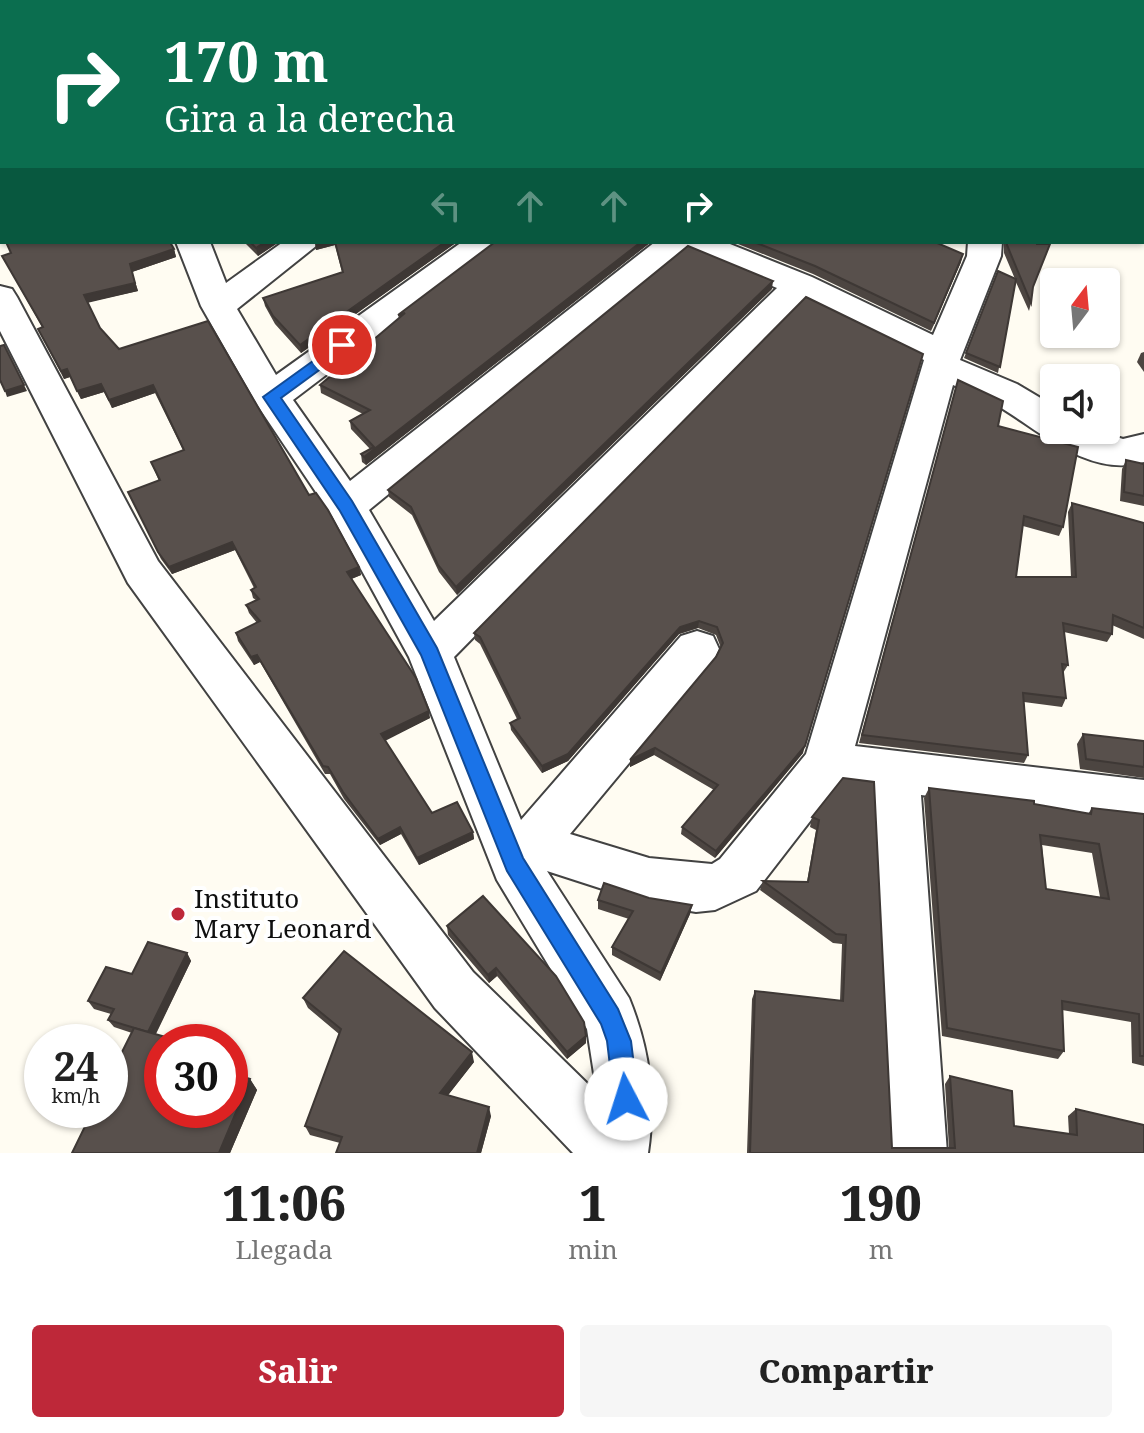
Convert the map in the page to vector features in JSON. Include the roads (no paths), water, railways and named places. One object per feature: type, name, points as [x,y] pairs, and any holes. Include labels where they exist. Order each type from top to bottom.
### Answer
[{"type":"street","points":[[194,244],[218,306],[271,397],[346,506],[430,653],[523,854],[610,1017],[619,1041],[626,1079],[625,1118],[619,1153]]},
{"type":"street","points":[[218,306],[301,244]]},
{"type":"street","points":[[271,397],[481,244]]},
{"type":"street","points":[[346,506],[674,244]]},
{"type":"street","points":[[701,244],[800,285],[944,353],[1040,415]]},
{"type":"street","points":[[523,854],[690,888],[717,887],[738,875],[827,763],[975,247]]},
{"type":"street","points":[[430,653],[800,285]]},
{"type":"street","points":[[0,297],[143,572],[454,990],[579,1115],[609,1153]]},
{"type":"street","points":[[1086,444],[1141,459]]},
{"type":"street","points":[[523,854],[697,649]]},
{"type":"street","points":[[827,763],[1144,801]]},
{"type":"street","points":[[896,772],[918,1153]]},
{"type":"place","name":"Instituto Mary Leonard","points":[[178,914]]}]
